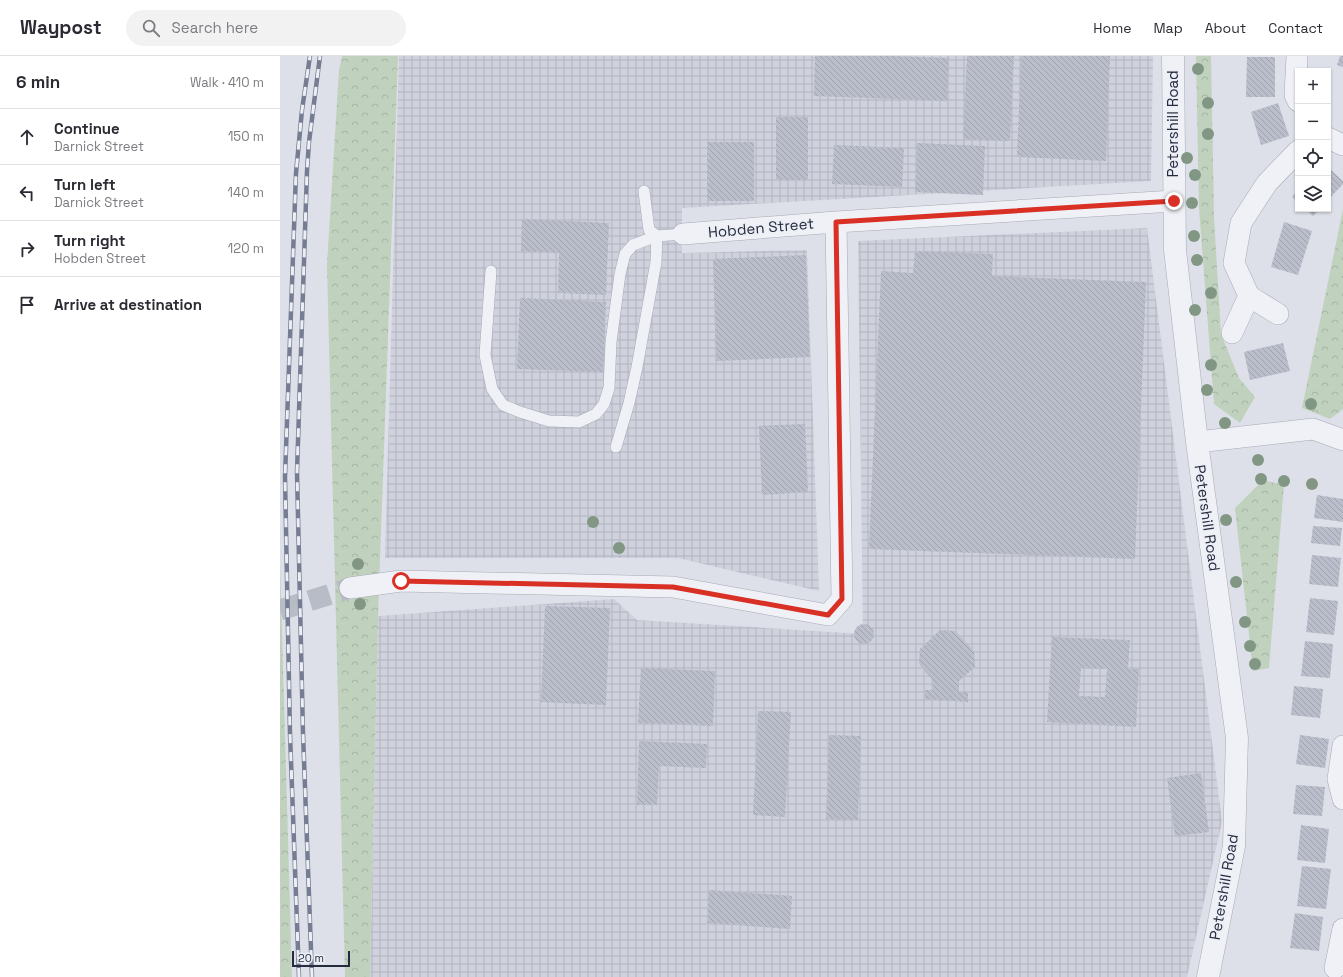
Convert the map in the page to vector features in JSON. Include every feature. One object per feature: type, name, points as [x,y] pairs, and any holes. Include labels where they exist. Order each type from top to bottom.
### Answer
[{"type":"street","name":"Petershill Road","points":[[1173,56],[1175,250],[1197,442],[1237,738],[1234,846],[1208,977]]},
{"type":"street","points":[[1296,68],[1297,56]]},
{"type":"street","points":[[1331,139],[1343,145]]},
{"type":"street","points":[[1278,314],[1249,296],[1234,263],[1241,222],[1267,183],[1295,155]]},
{"type":"street","name":"Hobden Street","points":[[683,234],[836,222],[1174,201]]},
{"type":"street","points":[[350,588],[401,581],[673,587],[828,615],[842,599],[836,222]]},
{"type":"street","points":[[1232,333],[1249,296]]},
{"type":"street","points":[[1197,442],[1313,429],[1343,440]]},
{"type":"street","points":[[1343,746],[1338,779],[1343,799]]},
{"type":"street","points":[[1335,968],[1343,929]]},
{"type":"lane","points":[[644,191],[649,230],[657,236]]},
{"type":"lane","points":[[491,271],[485,356],[492,389],[502,405],[520,412],[549,421],[579,422],[596,414],[604,404],[609,388],[611,342],[620,274],[625,254],[633,245],[657,236],[683,234]]},
{"type":"lane","points":[[616,447],[629,404],[637,366],[656,262],[657,236]]},
{"type":"shaded area","points":[[399,56],[1153,56],[1151,181],[682,208],[682,253],[807,250],[819,591],[678,558],[385,558]]},
{"type":"shaded area","points":[[1147,228],[1222,822],[1187,977],[370,977],[378,616],[614,599],[637,620],[863,634],[858,241]]},
{"type":"green space","points":[[342,56],[398,56],[378,616],[370,977],[345,977],[327,265],[339,70]]},
{"type":"green space","points":[[1196,56],[1211,56],[1214,217],[1221,334],[1239,378],[1255,397],[1240,423],[1214,404],[1199,208]]},
{"type":"green space","points":[[1343,209],[1343,409],[1330,419],[1302,408]]},
{"type":"green space","points":[[1263,480],[1284,485],[1269,668],[1253,671],[1235,508]]},
{"type":"green space","points":[[280,563],[292,977],[280,977]]},
{"type":"building","points":[[815,56],[949,58],[947,101],[814,96]]},
{"type":"building","points":[[967,56],[1014,56],[1010,141],[963,139]]},
{"type":"building","points":[[1021,56],[1110,56],[1106,161],[1017,157]]},
{"type":"building","points":[[1340,56],[1343,56],[1343,67],[1337,65]]},
{"type":"building","points":[[1247,57],[1275,57],[1275,97],[1246,97]]},
{"type":"building","points":[[1278,103],[1289,136],[1261,145],[1251,112]]},
{"type":"building","points":[[776,117],[808,117],[808,180],[776,180]]},
{"type":"building","points":[[707,142],[754,142],[754,201],[707,201]]},
{"type":"building","points":[[917,143],[985,146],[983,195],[915,192]]},
{"type":"building","points":[[834,145],[904,148],[902,187],[832,184]]},
{"type":"building","points":[[1331,170],[1343,181],[1343,184],[1331,197]]},
{"type":"building","points":[[1308,212],[1317,212],[1313,216]]},
{"type":"building","points":[[522,219],[609,223],[606,295],[558,293],[559,253],[521,251]]},
{"type":"building","points":[[1284,222],[1312,231],[1298,275],[1271,267]]},
{"type":"building","points":[[915,251],[993,254],[992,276],[1146,282],[1135,559],[869,549],[881,271],[913,273]]},
{"type":"building","points":[[806,255],[810,357],[716,361],[713,259]]},
{"type":"building","points":[[520,298],[606,302],[603,372],[517,369]]},
{"type":"building","points":[[1283,343],[1290,371],[1250,380],[1244,352]]},
{"type":"building","points":[[805,424],[808,492],[762,495],[759,426]]},
{"type":"building","points":[[1317,495],[1343,499],[1343,522],[1314,518]]},
{"type":"building","points":[[1313,526],[1342,528],[1340,546],[1311,543]]},
{"type":"building","points":[[1312,555],[1341,558],[1338,587],[1309,584]]},
{"type":"building","points":[[1310,598],[1338,601],[1334,635],[1306,632]]},
{"type":"building","points":[[545,606],[610,608],[606,705],[541,702]]},
{"type":"building","points":[[864,624],[871,627],[874,634],[871,641],[864,644],[857,641],[854,634],[857,627]]},
{"type":"building","points":[[940,630],[955,631],[974,651],[975,667],[959,681],[959,692],[968,692],[968,702],[925,699],[925,690],[933,690],[933,680],[919,664],[920,649]]},
{"type":"building","points":[[1052,637],[1130,640],[1128,669],[1139,669],[1136,727],[1047,722]],"holes":[[[1081,668],[1107,669],[1105,697],[1079,696]]]},
{"type":"building","points":[[1305,641],[1333,644],[1330,678],[1301,676]]},
{"type":"building","points":[[641,668],[715,671],[713,726],[638,723]]},
{"type":"building","points":[[1294,686],[1323,689],[1320,718],[1291,715]]},
{"type":"building","points":[[758,711],[791,712],[785,817],[753,815]]},
{"type":"building","points":[[829,735],[861,736],[858,820],[826,819]]},
{"type":"building","points":[[1300,735],[1329,739],[1325,768],[1296,764]]},
{"type":"building","points":[[639,741],[707,744],[706,768],[659,766],[657,805],[637,805]]},
{"type":"building","points":[[1201,773],[1209,832],[1175,836],[1167,778]]},
{"type":"building","points":[[1296,785],[1325,787],[1322,816],[1293,814]]},
{"type":"building","points":[[1301,825],[1329,829],[1325,863],[1297,860]]},
{"type":"building","points":[[1302,866],[1331,869],[1326,909],[1297,906]]},
{"type":"building","points":[[709,890],[792,896],[790,929],[707,923]]},
{"type":"building","points":[[1295,913],[1323,917],[1319,951],[1290,948]]},
{"type":"tunnel","points":[[280,610],[350,588]]},
{"type":"railway","points":[[299,977],[290,734],[285,477],[296,173],[302,110],[310,56]]},
{"type":"railway","points":[[312,977],[303,733],[297,472],[307,171],[309,142],[320,56]]},
{"type":"route","points":[[401,581],[673,587],[828,615],[842,599],[836,222],[1174,201]]}]
